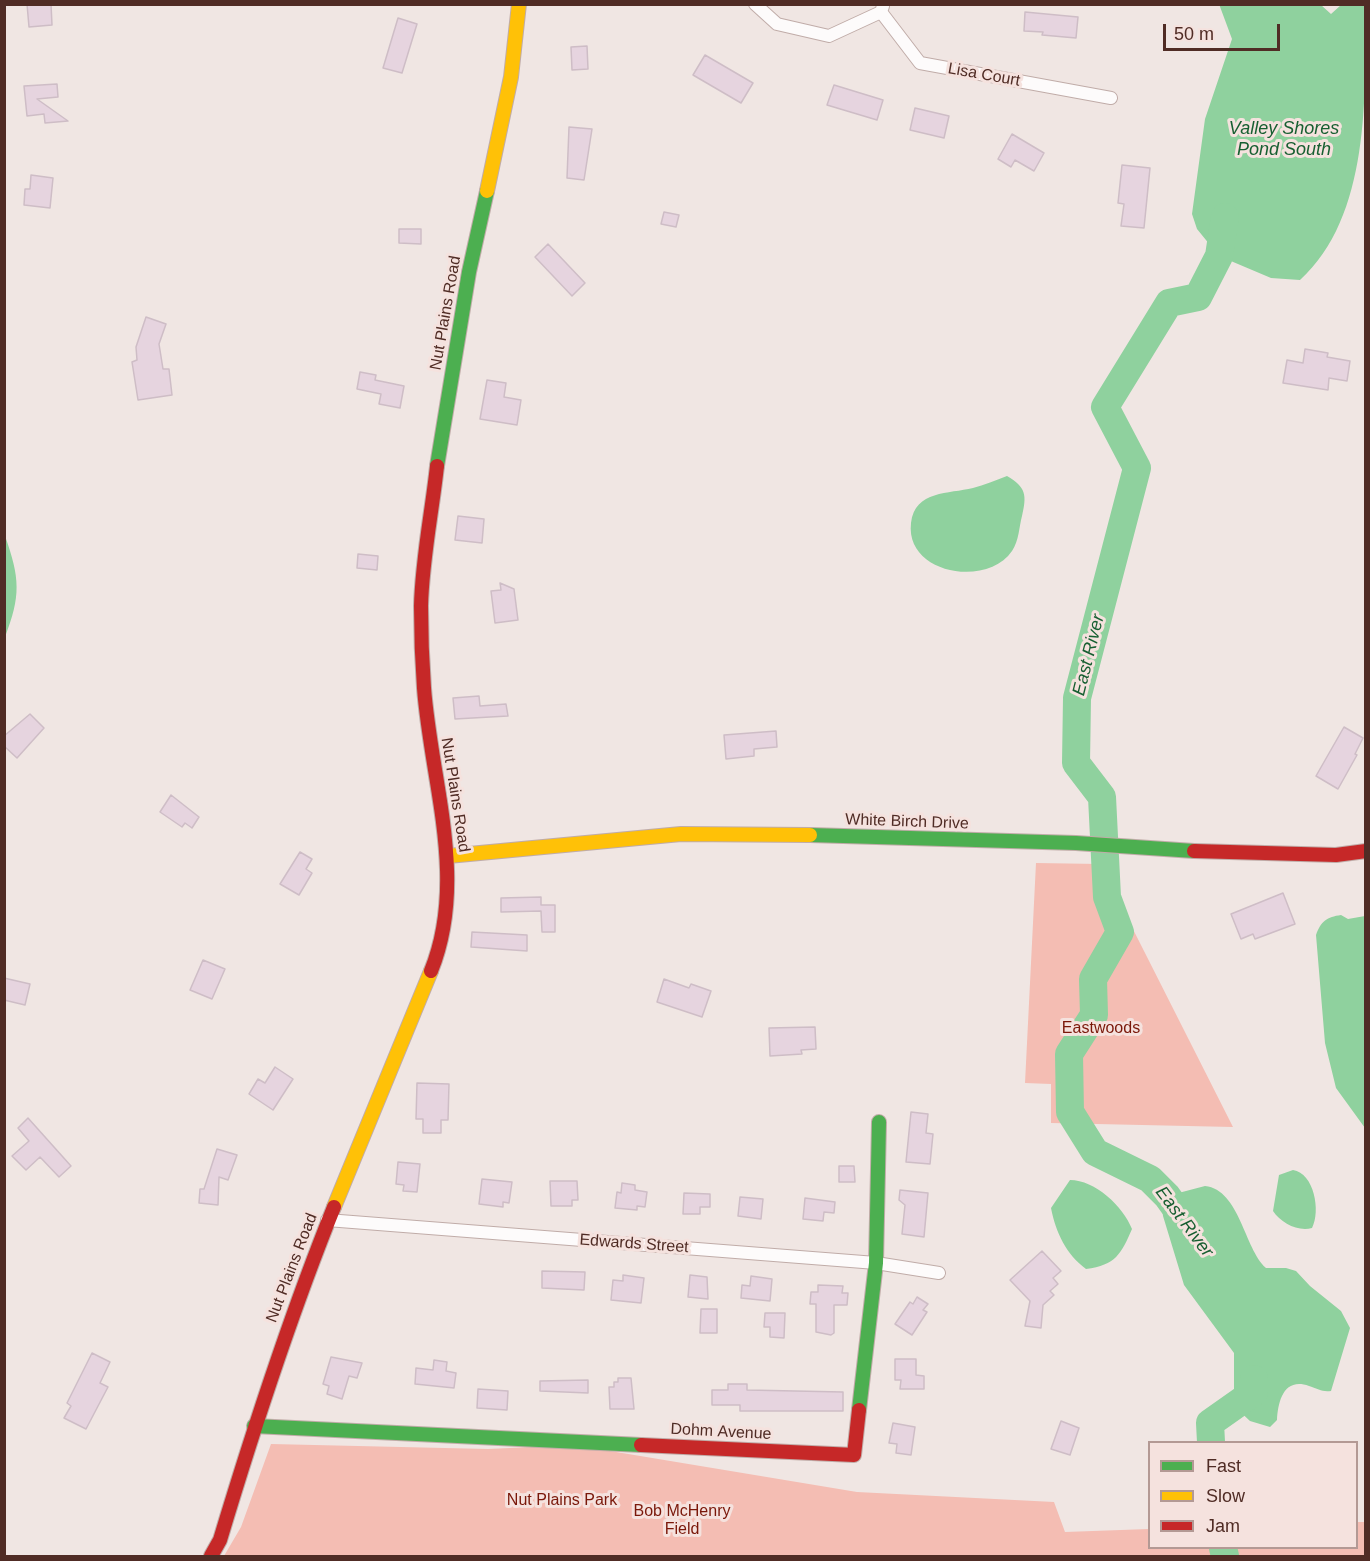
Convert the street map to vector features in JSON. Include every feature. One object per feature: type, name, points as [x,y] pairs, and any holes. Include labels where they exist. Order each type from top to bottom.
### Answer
[{"type":"street","name":"Nut Plains Road","points":[[211,1557],[220,1540],[254,1425],[327,1220],[436,958],[447,907],[448,856],[431,757],[424,688],[421,605],[439,446],[470,272],[510,77],[519,4]]},
{"type":"street","points":[[755,4],[777,24],[829,36],[882,8]]},
{"type":"street","name":"Lisa Court","points":[[882,8],[920,63],[1111,98]]},
{"type":"street","name":"White Birch Drive","points":[[448,856],[681,834],[750,833],[1076,843],[1144,846],[1167,850],[1336,855],[1365,851]]},
{"type":"street","name":"Dohm Avenue","points":[[254,1425],[854,1455],[876,1263],[879,1122]]},
{"type":"street","name":"Edwards Street","points":[[327,1220],[876,1263],[939,1273]]},
{"type":"green space","name":"Eastwoods","points":[[1036,863],[1100,864],[1233,1127],[1051,1123],[1051,1084],[1025,1083]]},
{"type":"green space","name":"Nut Plains Park","points":[[271,1444],[488,1449],[574,1445],[857,1492],[1054,1502],[1065,1532],[1148,1529],[1148,1549],[1358,1549],[1358,1522],[1366,1522],[1365,1556],[224,1556],[241,1527]]},
{"type":"water","name":"Valley Shores Pond South","points":[[1219,4],[1321,5],[1331,14],[1341,5],[1365,5],[1363,115],[1352,189],[1340,223],[1323,254],[1300,280],[1271,278],[1219,256],[1197,229],[1192,214],[1205,119],[1232,39]]},
{"type":"water","points":[[1007,476],[1024,492],[1024,502],[1016,543],[1012,551],[1000,563],[985,569],[967,572],[950,570],[934,564],[921,554],[913,540],[911,523],[919,504],[935,495],[973,488]]},
{"type":"water","points":[[5,536],[14,564],[17,587],[14,610],[5,637]]},
{"type":"water","points":[[1341,915],[1348,919],[1365,916],[1365,1128],[1336,1088],[1325,1043],[1316,935],[1325,921]]},
{"type":"water","points":[[1293,1170],[1306,1178],[1314,1194],[1316,1212],[1312,1228],[1301,1229],[1290,1225],[1273,1211],[1279,1175]]},
{"type":"water","points":[[1070,1180],[1089,1184],[1107,1196],[1122,1212],[1132,1229],[1121,1252],[1104,1265],[1086,1269],[1067,1250],[1059,1234],[1051,1208]]},
{"type":"water","points":[[1205,1186],[1217,1190],[1234,1208],[1258,1259],[1266,1268],[1286,1268],[1296,1271],[1310,1286],[1341,1311],[1350,1328],[1331,1391],[1322,1391],[1300,1384],[1288,1388],[1281,1399],[1277,1420],[1270,1427],[1250,1421],[1234,1406],[1234,1353],[1184,1285],[1163,1216],[1162,1205],[1167,1196]]},
{"type":"building","points":[[27,4],[51,4],[52,25],[29,27]]},
{"type":"building","points":[[1025,12],[1078,17],[1076,38],[1024,31]]},
{"type":"building","points":[[398,18],[417,24],[402,73],[383,68]]},
{"type":"building","points":[[587,46],[588,69],[572,70],[571,47]]},
{"type":"building","points":[[705,55],[753,83],[741,103],[693,75]]},
{"type":"building","points":[[57,84],[58,97],[37,99],[68,121],[45,123],[44,114],[27,116],[24,86]]},
{"type":"building","points":[[834,85],[883,100],[877,120],[827,105]]},
{"type":"building","points":[[915,108],[949,116],[944,138],[910,130]]},
{"type":"building","points":[[569,127],[592,129],[584,180],[567,178]]},
{"type":"building","points":[[1012,134],[1044,153],[1034,171],[1015,160],[1011,167],[998,159]]},
{"type":"building","points":[[1122,165],[1150,168],[1144,228],[1121,226],[1124,204],[1118,203]]},
{"type":"building","points":[[31,175],[53,178],[50,208],[24,205],[25,189],[30,189]]},
{"type":"building","points":[[664,212],[679,215],[676,227],[661,224]]},
{"type":"building","points":[[399,229],[421,229],[421,244],[399,243]]},
{"type":"building","points":[[548,244],[585,283],[572,296],[535,257]]},
{"type":"building","points":[[146,317],[166,324],[159,344],[163,369],[169,369],[172,395],[138,400],[132,362],[137,360],[136,347]]},
{"type":"building","points":[[1305,349],[1328,353],[1327,357],[1350,361],[1347,381],[1329,378],[1328,390],[1283,383],[1287,360],[1303,363]]},
{"type":"building","points":[[360,372],[376,375],[375,380],[404,386],[400,408],[379,404],[381,394],[357,389]]},
{"type":"building","points":[[487,380],[506,383],[504,397],[521,400],[517,425],[480,419]]},
{"type":"building","points":[[458,516],[484,519],[482,543],[455,540]]},
{"type":"building","points":[[358,554],[378,556],[377,570],[357,568]]},
{"type":"building","points":[[500,583],[514,589],[518,620],[495,623],[491,591],[501,590]]},
{"type":"building","points":[[479,696],[480,706],[506,704],[508,716],[455,719],[453,698]]},
{"type":"building","points":[[30,714],[44,728],[17,758],[4,746],[4,736]]},
{"type":"building","points":[[1344,727],[1363,738],[1355,754],[1357,755],[1338,789],[1316,776]]},
{"type":"building","points":[[776,731],[777,747],[754,749],[754,756],[726,759],[724,735]]},
{"type":"building","points":[[171,795],[199,817],[192,828],[185,823],[182,827],[160,812]]},
{"type":"building","points":[[300,852],[312,859],[306,869],[312,873],[299,895],[280,884]]},
{"type":"building","points":[[1283,893],[1295,924],[1255,939],[1253,934],[1241,939],[1231,914]]},
{"type":"building","points":[[541,897],[541,905],[555,905],[555,932],[542,932],[541,911],[501,912],[501,898]]},
{"type":"building","points":[[472,932],[527,935],[527,951],[471,947]]},
{"type":"building","points":[[203,960],[225,969],[212,999],[190,990]]},
{"type":"building","points":[[4,978],[30,984],[25,1005],[4,1000]]},
{"type":"building","points":[[664,979],[689,988],[691,984],[711,991],[702,1017],[657,1002]]},
{"type":"building","points":[[815,1027],[816,1049],[801,1050],[802,1054],[770,1056],[769,1028]]},
{"type":"building","points":[[275,1067],[293,1079],[273,1110],[249,1094],[258,1079],[265,1083]]},
{"type":"building","points":[[417,1083],[449,1084],[448,1120],[441,1120],[441,1133],[423,1133],[423,1119],[416,1119]]},
{"type":"building","points":[[911,1112],[928,1114],[926,1133],[933,1134],[930,1164],[906,1162]]},
{"type":"building","points":[[28,1118],[71,1166],[59,1177],[40,1157],[26,1170],[12,1156],[29,1141],[18,1128]]},
{"type":"building","points":[[217,1149],[237,1155],[228,1180],[219,1177],[218,1205],[199,1203],[200,1189],[204,1189]]},
{"type":"building","points":[[398,1162],[420,1164],[417,1192],[403,1191],[404,1185],[396,1184]]},
{"type":"building","points":[[839,1166],[854,1166],[855,1182],[839,1182]]},
{"type":"building","points":[[482,1179],[512,1182],[509,1203],[503,1202],[503,1207],[479,1204]]},
{"type":"building","points":[[550,1181],[577,1181],[578,1200],[572,1200],[572,1206],[551,1206]]},
{"type":"building","points":[[622,1183],[635,1185],[635,1190],[647,1192],[645,1207],[637,1206],[637,1210],[615,1208],[617,1192],[621,1193]]},
{"type":"building","points":[[900,1190],[928,1193],[924,1237],[902,1234],[905,1205],[899,1200]]},
{"type":"building","points":[[684,1193],[710,1194],[710,1207],[700,1207],[700,1214],[683,1214]]},
{"type":"building","points":[[740,1197],[763,1199],[761,1219],[738,1216]]},
{"type":"building","points":[[805,1198],[835,1202],[834,1213],[824,1212],[823,1221],[803,1219]]},
{"type":"building","points":[[1042,1251],[1061,1271],[1053,1278],[1058,1284],[1050,1291],[1054,1295],[1043,1305],[1041,1328],[1025,1326],[1030,1301],[1010,1280]]},
{"type":"building","points":[[542,1271],[585,1272],[584,1290],[542,1288]]},
{"type":"building","points":[[623,1275],[644,1278],[641,1303],[611,1300],[613,1280],[623,1281]]},
{"type":"building","points":[[690,1275],[707,1277],[708,1299],[688,1297]]},
{"type":"building","points":[[751,1276],[772,1279],[770,1301],[741,1298],[742,1285],[750,1286]]},
{"type":"building","points":[[818,1285],[843,1286],[842,1293],[848,1293],[847,1305],[834,1305],[834,1333],[831,1335],[816,1332],[816,1304],[810,1304],[811,1292],[818,1292]]},
{"type":"building","points":[[917,1297],[928,1304],[923,1310],[927,1312],[912,1335],[895,1324],[910,1302],[913,1304]]},
{"type":"building","points":[[701,1309],[717,1309],[717,1333],[700,1333]]},
{"type":"building","points":[[765,1313],[785,1313],[784,1338],[770,1337],[770,1327],[764,1327]]},
{"type":"building","points":[[92,1353],[110,1362],[100,1383],[108,1387],[86,1429],[64,1418],[71,1406],[67,1403]]},
{"type":"building","points":[[331,1357],[362,1363],[357,1378],[349,1376],[342,1399],[327,1394],[329,1386],[323,1384]]},
{"type":"building","points":[[895,1359],[916,1359],[916,1375],[924,1376],[924,1389],[900,1389],[901,1380],[895,1380]]},
{"type":"building","points":[[434,1360],[447,1362],[446,1371],[456,1373],[454,1388],[415,1384],[416,1368],[433,1370]]},
{"type":"building","points":[[618,1378],[631,1378],[634,1409],[610,1409],[609,1387],[614,1387],[614,1382],[618,1382]]},
{"type":"building","points":[[588,1380],[588,1393],[540,1391],[540,1381]]},
{"type":"building","points":[[728,1384],[747,1384],[747,1390],[843,1392],[843,1411],[740,1411],[740,1405],[712,1405],[712,1390],[728,1390]]},
{"type":"building","points":[[478,1389],[508,1391],[507,1410],[477,1408]]},
{"type":"building","points":[[1061,1421],[1079,1428],[1070,1455],[1051,1449]]},
{"type":"building","points":[[893,1423],[915,1427],[911,1455],[896,1453],[897,1444],[889,1443]]},
{"type":"waterway","name":"East River","points":[[1190,1228],[1167,1196],[1150,1179],[1095,1152],[1070,1112],[1069,1054],[1094,1015],[1093,979],[1120,932],[1107,897],[1102,797],[1076,763],[1077,698],[1137,468],[1105,407],[1169,303],[1198,297],[1219,256],[1225,217]]},
{"type":"waterway","name":"East River","points":[[1211,1441],[1210,1423],[1254,1392],[1254,1379]]},
{"type":"waterway","name":"East River","points":[[1223,1549],[1225,1556]]},
{"type":"traffic: fast","points":[[437,466],[469,272],[487,191]]},
{"type":"traffic: fast","points":[[810,835],[1076,843],[1194,851]]},
{"type":"traffic: fast","points":[[859,1410],[876,1263],[879,1122]]},
{"type":"traffic: fast","points":[[254,1426],[641,1445]]},
{"type":"traffic: slow","points":[[487,191],[511,77],[519,4]]},
{"type":"traffic: slow","points":[[448,856],[681,834],[810,835]]},
{"type":"traffic: slow","points":[[334,1207],[431,971]]},
{"type":"traffic: jam","points":[[431,971],[442,936],[447,866],[423,678],[421,626],[423,571],[437,466]]},
{"type":"traffic: jam","points":[[1194,851],[1336,855],[1366,851]]},
{"type":"traffic: jam","points":[[211,1556],[220,1540],[273,1372],[334,1207]]},
{"type":"traffic: jam","points":[[641,1445],[854,1455],[859,1410]]},
{"type":"park label","name":"Bob McHenry Field","points":[[682,1521]]}]
